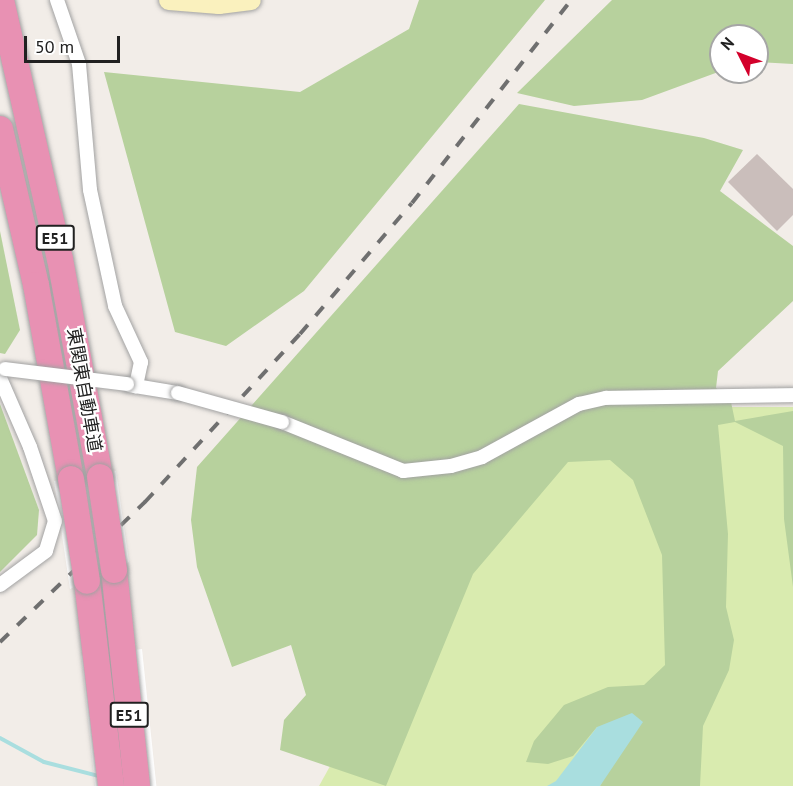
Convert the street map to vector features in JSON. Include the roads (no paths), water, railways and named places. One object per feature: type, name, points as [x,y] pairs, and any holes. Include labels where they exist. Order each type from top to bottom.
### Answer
[{"type":"highway","name":"東関東自動車道","points":[[1,0],[60,259],[100,477],[114,570],[137,786]]},
{"type":"highway","name":"東関東自動車道","points":[[0,129],[36,285],[71,479],[97,651],[111,786]]},
{"type":"street","points":[[57,0],[79,64],[89,179],[115,306],[141,362],[131,385]]},
{"type":"street","points":[[169,0],[219,4],[251,0]]},
{"type":"street","points":[[0,585],[46,551],[55,521],[2,371],[131,385],[178,393],[282,422],[403,471],[451,466],[482,457],[588,402],[793,394]]},
{"type":"water","points":[[632,713],[643,722],[600,786],[547,786],[556,781],[597,727]]},
{"type":"waterway","points":[[0,738],[44,762],[99,776]]},
{"type":"railway","points":[[0,642],[145,502],[300,334],[412,203],[571,0]]}]
